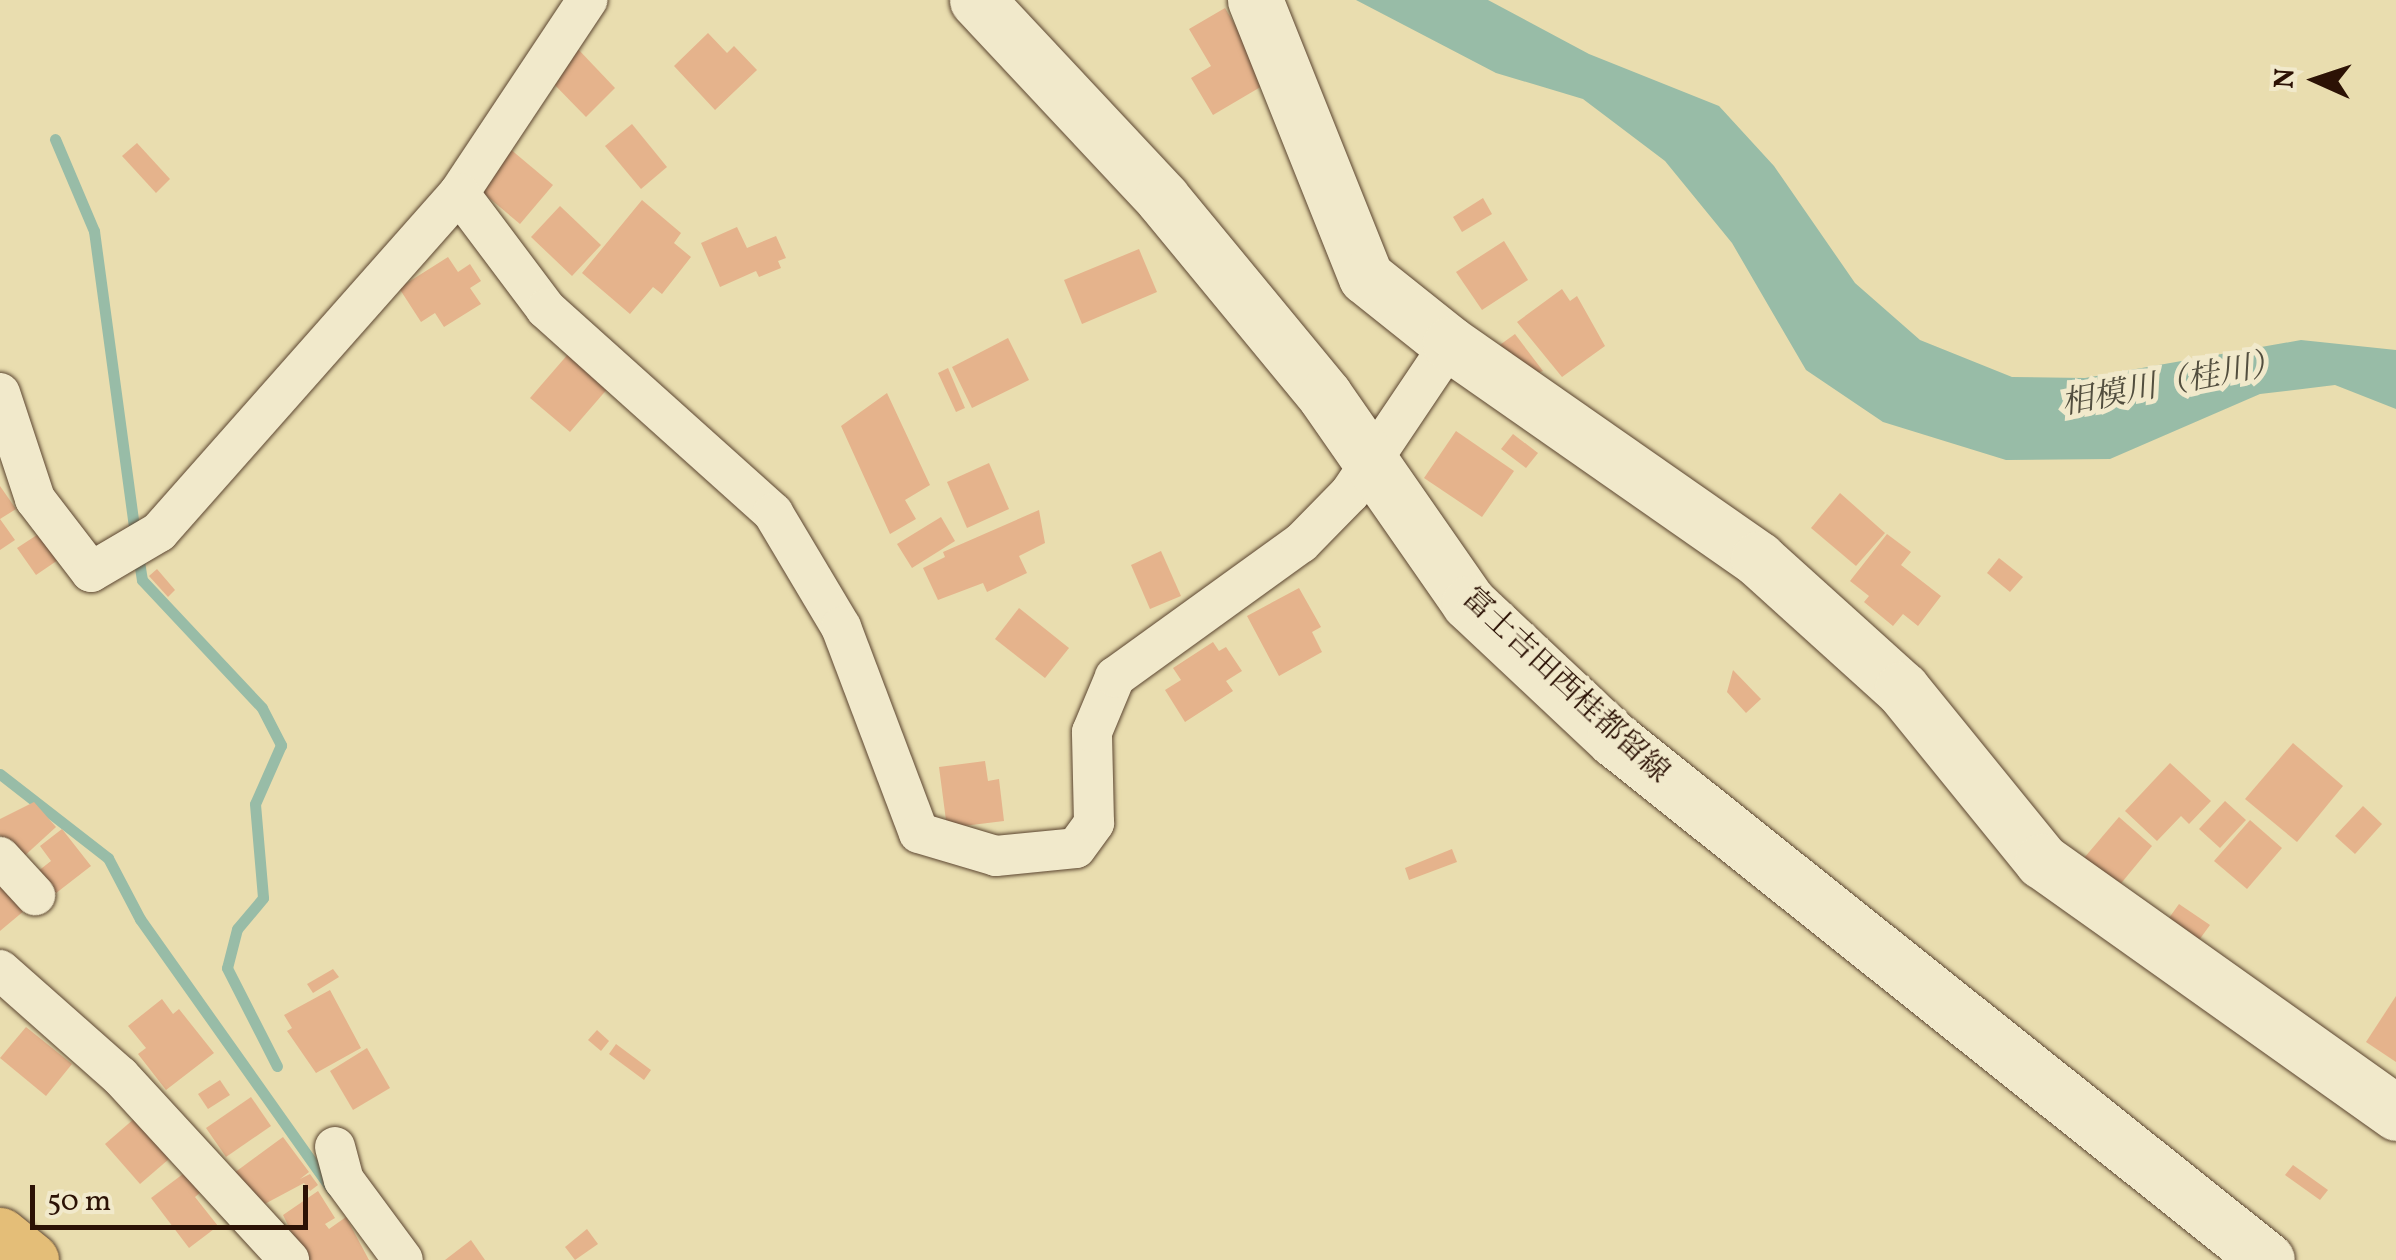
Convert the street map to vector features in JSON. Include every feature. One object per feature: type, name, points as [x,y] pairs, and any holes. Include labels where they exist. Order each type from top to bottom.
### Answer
[{"type":"highway","points":[[0,1235],[31,1260]]},
{"type":"main road","name":"富士吉田西桂都留線","points":[[976,0],[1162,198],[1326,396],[1469,604],[1614,740],[2267,1260]]},
{"type":"main road","points":[[1255,0],[1366,276],[1450,344],[1758,558],[1902,688],[2042,861],[2396,1113]]},
{"type":"street","points":[[0,393],[35,498],[90,572],[158,532],[459,193],[586,0]]},
{"type":"street","points":[[459,193],[546,309],[773,513],[841,628],[919,833],[996,856],[1076,848],[1094,823],[1092,732],[1116,677],[1301,543],[1350,494],[1450,344]]},
{"type":"street","points":[[0,856],[35,894]]},
{"type":"street","points":[[0,970],[120,1076],[269,1252]]},
{"type":"street","points":[[335,1146],[344,1180],[403,1260]]},
{"type":"water","name":"相模川（桂川）","points":[[1356,0],[1488,0],[1589,54],[1719,106],[1774,166],[1855,283],[1920,340],[2012,377],[2085,378],[2301,340],[2396,350],[2396,409],[2335,385],[2260,394],[2110,459],[2006,460],[1883,422],[1806,370],[1732,243],[1665,161],[1583,99],[1496,73]]},
{"type":"building","points":[[1225,8],[1269,82],[1213,115],[1191,78],[1211,66],[1189,29]]},
{"type":"building","points":[[708,33],[727,53],[734,46],[757,70],[715,110],[674,66]]},
{"type":"building","points":[[577,48],[615,88],[586,117],[547,77]]},
{"type":"building","points":[[632,124],[667,167],[641,189],[605,146]]},
{"type":"building","points":[[137,143],[170,179],[156,193],[122,156]]},
{"type":"building","points":[[509,148],[553,185],[520,224],[476,187]]},
{"type":"building","points":[[1483,198],[1492,214],[1462,232],[1453,217]]},
{"type":"building","points":[[642,200],[681,233],[674,243],[691,257],[662,294],[653,287],[630,314],[582,273]]},
{"type":"building","points":[[560,206],[601,245],[572,276],[531,237]]},
{"type":"building","points":[[737,227],[747,248],[776,236],[786,258],[778,261],[781,268],[759,277],[756,271],[720,287],[701,243]]},
{"type":"building","points":[[1504,241],[1528,280],[1482,310],[1456,272]]},
{"type":"building","points":[[1139,249],[1157,292],[1082,324],[1064,280]]},
{"type":"building","points":[[448,257],[458,272],[470,264],[481,281],[470,288],[481,304],[444,327],[435,313],[421,322],[399,288]]},
{"type":"building","points":[[1562,289],[1570,301],[1577,296],[1605,346],[1562,377],[1517,322]]},
{"type":"building","points":[[1515,334],[1543,371],[1532,375],[1497,347]]},
{"type":"building","points":[[1008,338],[1029,380],[972,408],[952,367]]},
{"type":"building","points":[[569,353],[609,387],[570,432],[530,398]]},
{"type":"building","points":[[948,368],[965,408],[956,412],[938,373]]},
{"type":"building","points":[[887,393],[930,485],[905,500],[916,519],[890,534],[841,426]]},
{"type":"building","points":[[1456,431],[1514,471],[1482,517],[1424,478]]},
{"type":"building","points":[[1513,434],[1538,453],[1526,468],[1501,449]]},
{"type":"building","points":[[989,463],[1009,509],[967,528],[947,482]]},
{"type":"building","points":[[0,486],[16,509],[0,519]]},
{"type":"building","points":[[1840,493],[1885,533],[1856,566],[1811,528]]},
{"type":"building","points":[[1039,510],[1045,543],[1019,556],[1027,573],[987,592],[983,583],[938,600],[923,568],[945,557],[943,552]]},
{"type":"building","points":[[941,517],[955,541],[912,568],[897,544]]},
{"type":"building","points":[[0,519],[15,540],[0,550]]},
{"type":"building","points":[[40,533],[58,560],[36,575],[17,548]]},
{"type":"building","points":[[1887,534],[1911,552],[1901,565],[1941,596],[1918,626],[1903,614],[1893,626],[1864,602],[1869,596],[1850,581]]},
{"type":"building","points":[[1161,551],[1181,596],[1150,609],[1131,565]]},
{"type":"building","points":[[1999,558],[2023,577],[2010,592],[1987,573]]},
{"type":"building","points":[[157,569],[175,590],[168,597],[149,576]]},
{"type":"building","points":[[1299,588],[1321,627],[1312,632],[1322,652],[1279,676],[1247,616]]},
{"type":"building","points":[[1019,608],[1069,648],[1045,678],[995,639]]},
{"type":"building","points":[[1213,642],[1219,651],[1226,647],[1242,671],[1226,681],[1233,691],[1185,722],[1165,690],[1181,680],[1173,668]]},
{"type":"building","points":[[1733,670],[1761,699],[1746,713],[1727,692]]},
{"type":"building","points":[[2293,743],[2343,786],[2297,842],[2245,799]]},
{"type":"building","points":[[985,761],[988,781],[999,779],[1004,821],[947,828],[939,767]]},
{"type":"building","points":[[2170,763],[2211,801],[2189,824],[2181,816],[2157,841],[2125,811]]},
{"type":"building","points":[[2225,801],[2246,820],[2220,848],[2199,829]]},
{"type":"building","points":[[34,802],[56,827],[21,859],[0,835],[0,819]]},
{"type":"building","points":[[2363,806],[2382,824],[2355,854],[2335,836]]},
{"type":"building","points":[[2119,817],[2152,846],[2118,887],[2084,858]]},
{"type":"building","points":[[2250,820],[2282,848],[2247,889],[2214,861]]},
{"type":"building","points":[[62,829],[91,866],[51,897],[33,875],[51,861],[40,846]]},
{"type":"building","points":[[1452,849],[1457,862],[1409,880],[1405,868]]},
{"type":"building","points":[[0,879],[25,910],[0,931]]},
{"type":"building","points":[[2179,904],[2210,925],[2194,947],[2164,925]]},
{"type":"building","points":[[333,969],[339,977],[313,993],[307,984]]},
{"type":"building","points":[[330,990],[361,1048],[316,1073],[287,1031],[292,1028],[284,1015]]},
{"type":"building","points":[[2396,996],[2396,1062],[2366,1042]]},
{"type":"building","points":[[162,999],[173,1014],[179,1009],[214,1053],[166,1090],[138,1054],[146,1048],[128,1026]]},
{"type":"building","points":[[26,1027],[72,1064],[46,1096],[0,1058]]},
{"type":"building","points":[[597,1030],[609,1041],[601,1051],[588,1040]]},
{"type":"building","points":[[616,1044],[651,1070],[644,1080],[609,1054]]},
{"type":"building","points":[[367,1048],[390,1088],[353,1110],[330,1071]]},
{"type":"building","points":[[220,1080],[230,1095],[208,1109],[198,1094]]},
{"type":"building","points":[[251,1097],[271,1126],[226,1157],[206,1128]]},
{"type":"building","points":[[135,1118],[169,1159],[140,1184],[105,1144]]},
{"type":"building","points":[[283,1137],[309,1172],[300,1179],[310,1174],[318,1185],[310,1191],[304,1183],[259,1207],[234,1173]]},
{"type":"building","points":[[2293,1165],[2328,1190],[2320,1200],[2285,1175]]},
{"type":"building","points":[[187,1171],[202,1191],[195,1197],[218,1226],[189,1248],[151,1198]]},
{"type":"building","points":[[318,1191],[335,1218],[325,1224],[329,1229],[346,1217],[369,1260],[305,1260],[283,1215]]},
{"type":"building","points":[[587,1229],[598,1244],[575,1260],[565,1247]]},
{"type":"building","points":[[471,1240],[485,1260],[445,1260]]},
{"type":"waterway","points":[[55,139],[94,231],[135,536]]},
{"type":"waterway","points":[[138,555],[142,580],[262,708],[281,745],[255,804],[263,898],[237,929],[227,968],[277,1066]]},
{"type":"waterway","points":[[0,774],[108,858],[140,919],[333,1192]]}]
